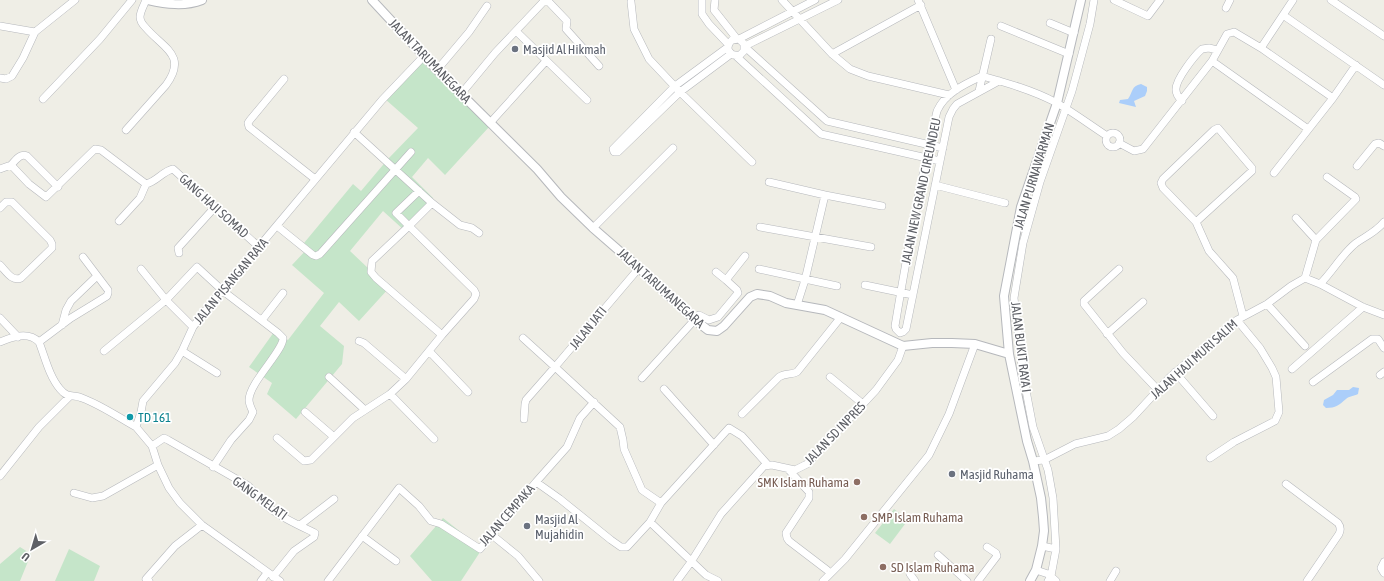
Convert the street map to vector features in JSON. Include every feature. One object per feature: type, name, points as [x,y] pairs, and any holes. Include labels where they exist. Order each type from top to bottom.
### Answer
[{"type":"street","points":[[0,78],[9,78],[14,73],[35,32],[75,0]]},
{"type":"street","points":[[43,99],[100,39],[132,0]]},
{"type":"street","points":[[126,130],[166,85],[171,78],[174,66],[174,58],[168,48],[148,30],[141,21],[140,13],[147,0],[169,4],[190,4],[202,0]]},
{"type":"street","name":"JALAN TARUMANEGARA","points":[[372,0],[437,70],[537,169],[561,196],[594,228],[695,320],[708,330],[717,331],[724,326],[750,297],[757,294],[770,296],[786,303],[809,306],[824,310],[903,346]]},
{"type":"street","points":[[461,94],[495,53],[546,0],[568,20],[566,29],[599,66]]},
{"type":"street","points":[[702,0],[702,14],[708,24],[734,55],[821,134],[940,161]]},
{"type":"street","points":[[714,0],[714,10],[738,39],[827,121],[943,148]]},
{"type":"street","points":[[782,0],[832,54],[850,68],[868,76],[949,95]]},
{"type":"street","points":[[815,0],[738,39],[732,40],[728,46],[677,89],[613,149],[614,152],[618,152],[677,89],[734,55],[742,53],[745,46],[838,0]]},
{"type":"street","name":"JALAN PURNAWARMAN","points":[[1010,354],[1004,296],[1021,207],[1057,103],[1081,0]]},
{"type":"street","name":"JALAN BUKIT RAYA I","points":[[1047,576],[1056,549],[1053,498],[1048,470],[1039,460],[1023,374],[1014,298],[1023,243],[1040,182],[1072,91],[1090,24],[1094,0]]},
{"type":"street","points":[[1114,0],[1148,16],[1160,0]]},
{"type":"street","points":[[1226,8],[1230,0]]},
{"type":"street","points":[[1261,48],[1293,0]]},
{"type":"street","points":[[1331,0],[1384,36]]},
{"type":"street","points":[[632,2],[634,29],[649,58],[677,89],[752,162]]},
{"type":"street","points":[[832,54],[920,2],[956,90]]},
{"type":"street","points":[[437,70],[469,32],[487,6]]},
{"type":"street","points":[[1283,15],[1384,85]]},
{"type":"street","points":[[1050,24],[1074,33]]},
{"type":"street","points":[[0,26],[35,32]]},
{"type":"street","points":[[1001,26],[1069,53],[1081,55]]},
{"type":"street","points":[[516,31],[587,100]]},
{"type":"street","points":[[982,76],[1006,82],[1057,103],[1107,136],[1114,132],[1120,138],[1119,143],[1134,151],[1143,150],[1212,60],[1227,34],[1234,32],[1261,48],[1333,98]]},
{"type":"street","points":[[980,91],[982,76],[992,39]]},
{"type":"street","points":[[1182,101],[1177,96],[1175,88],[1180,77],[1202,49],[1209,48],[1217,50]]},
{"type":"street","name":"JALAN PISANGAN RAYA","points":[[136,427],[143,402],[169,371],[182,351],[193,327],[354,132],[395,85],[424,56]]},
{"type":"street","points":[[1212,60],[1308,129]]},
{"type":"street","points":[[490,123],[546,61]]},
{"type":"street","points":[[1274,173],[1333,98],[1356,66]]},
{"type":"street","name":"JALAN NEW GRAND CIREUNDEU","points":[[913,295],[906,329],[903,332],[900,332],[896,329],[901,293],[926,159],[937,111],[949,95],[982,76]]},
{"type":"street","points":[[284,79],[250,120],[248,123],[249,127],[315,179]]},
{"type":"street","points":[[865,285],[913,295],[949,117],[957,104],[999,81]]},
{"type":"street","points":[[1196,222],[1252,171],[1252,168],[1218,128],[1163,179],[1161,183],[1163,188],[1196,222],[1209,251],[1233,278],[1240,318],[1260,348],[1276,377],[1279,412],[1275,421],[1229,444],[1210,458]]},
{"type":"street","points":[[354,132],[432,203],[460,225],[472,228],[479,233]]},
{"type":"street","points":[[1357,166],[1375,144],[1379,143],[1384,146]]},
{"type":"street","points":[[594,228],[673,148]]},
{"type":"street","points":[[11,165],[29,184],[47,197],[94,151],[97,149],[101,150],[146,184],[140,198],[118,221]]},
{"type":"street","points":[[277,226],[313,255],[316,256],[320,254],[411,152]]},
{"type":"street","points":[[0,169],[11,165],[21,155],[28,156],[58,187]]},
{"type":"street","name":"GANG HAJI SOMAD","points":[[146,184],[169,170],[173,170],[259,247]]},
{"type":"street","points":[[1327,177],[1356,199],[1316,240],[1305,278],[1320,284],[1363,308],[1384,315]]},
{"type":"street","points":[[1031,178],[1040,182]]},
{"type":"street","points":[[769,182],[882,206]]},
{"type":"street","points":[[935,185],[1005,203]]},
{"type":"street","points":[[277,438],[304,461],[306,462],[311,460],[353,418],[390,394],[406,379],[442,334],[474,299],[476,294],[474,290],[396,213],[417,189]]},
{"type":"street","points":[[797,305],[805,280],[825,195]]},
{"type":"street","points":[[0,208],[6,202],[12,202],[50,240],[52,248],[21,278],[18,279],[13,278],[0,265]]},
{"type":"street","points":[[432,203],[372,261],[371,272],[376,278],[442,334]]},
{"type":"street","points":[[179,253],[178,248],[215,207]]},
{"type":"street","points":[[1296,218],[1316,240]]},
{"type":"street","points":[[1320,284],[1356,243],[1377,230],[1384,222]]},
{"type":"street","points":[[760,227],[871,247]]},
{"type":"street","points":[[726,280],[745,256]]},
{"type":"street","points":[[38,342],[107,296],[108,290],[83,257]]},
{"type":"street","points":[[104,351],[166,300],[197,267],[223,290],[282,337],[283,342],[264,369],[251,393],[249,402],[252,412],[249,420],[231,440],[213,467]]},
{"type":"street","name":"JALAN JATI","points":[[524,419],[526,400],[639,268]]},
{"type":"street","points":[[141,269],[166,300],[193,327]]},
{"type":"street","points":[[759,269],[837,286]]},
{"type":"street","points":[[1119,269],[1084,301],[1084,304],[1107,334],[1158,390]]},
{"type":"street","points":[[642,378],[699,315],[709,320],[718,317],[736,296],[738,291],[716,272]]},
{"type":"street","points":[[62,325],[66,310],[71,301],[98,276]]},
{"type":"street","name":"JALAN HAJI MURI SALIM","points":[[1039,460],[1075,444],[1108,436],[1119,429],[1133,417],[1175,372],[1240,318],[1267,304],[1291,286],[1305,278]]},
{"type":"street","points":[[262,320],[284,293]]},
{"type":"street","points":[[1107,334],[1143,302]]},
{"type":"street","points":[[1267,304],[1305,346]]},
{"type":"street","points":[[1292,369],[1363,308]]},
{"type":"street","points":[[742,414],[779,377],[783,374],[794,374],[797,372],[841,317]]},
{"type":"street","points":[[0,318],[18,336]]},
{"type":"street","points":[[0,342],[18,336],[28,335],[34,337],[38,342],[53,379],[60,390],[69,397],[80,397],[136,427],[152,446],[158,465],[169,488],[175,496],[202,525],[273,577]]},
{"type":"street","points":[[523,338],[576,385],[620,427],[624,449],[642,490],[661,503]]},
{"type":"street","points":[[1313,382],[1372,339],[1378,339],[1384,348]]},
{"type":"street","points":[[359,341],[364,343],[406,379]]},
{"type":"street","points":[[903,346],[932,343],[975,344],[1010,354],[1027,441],[1039,460],[1044,531],[1042,546],[1047,576],[1030,581]]},
{"type":"street","points":[[823,581],[845,559],[929,455],[949,414],[975,344]]},
{"type":"street","name":"JALAN SD INPRES","points":[[768,465],[795,470],[807,464],[885,378],[898,360],[903,346]]},
{"type":"street","points":[[182,351],[217,373]]},
{"type":"street","points":[[429,351],[468,392]]},
{"type":"street","points":[[1175,372],[1213,416]]},
{"type":"street","points":[[329,377],[365,410]]},
{"type":"street","points":[[830,377],[863,404]]},
{"type":"street","points":[[664,389],[714,445]]},
{"type":"street","points":[[390,394],[434,439]]},
{"type":"street","points":[[0,476],[39,427],[69,397]]},
{"type":"street","points":[[536,482],[568,447],[580,418],[594,402]]},
{"type":"street","points":[[305,412],[334,436]]},
{"type":"street","name":"JALAN CEMPAKA","points":[[328,581],[399,488],[419,506],[431,521],[442,524],[481,549],[536,482],[560,499],[611,540],[621,547],[627,547],[650,522],[661,503],[728,428],[742,436],[768,465]]},
{"type":"street","name":"GANG MELATI","points":[[152,446],[164,438],[168,440],[247,485],[260,500],[280,516],[315,533],[315,536],[294,551],[273,577]]},
{"type":"street","points":[[74,493],[92,498],[103,496],[158,465]]},
{"type":"street","points":[[677,581],[691,562],[721,514],[764,466],[768,465]]},
{"type":"street","points":[[788,468],[810,495],[786,533],[786,538],[827,570]]},
{"type":"street","points":[[1286,484],[1338,523],[1341,531],[1307,581]]},
{"type":"street","points":[[300,525],[334,499]]},
{"type":"street","points":[[650,522],[691,562],[706,575],[718,581]]},
{"type":"street","points":[[149,581],[146,579],[169,552],[202,525]]},
{"type":"street","points":[[492,535],[518,556],[539,581]]},
{"type":"street","points":[[362,536],[396,560]]},
{"type":"street","points":[[1042,546],[1056,549]]},
{"type":"street","points":[[978,581],[997,556],[996,553],[987,547]]},
{"type":"street","points":[[938,555],[967,581]]},
{"type":"street","points":[[1384,562],[1382,568],[1384,572]]},
{"type":"street","points":[[1110,581],[1116,571]]},
{"type":"street","points":[[910,574],[915,581]]},
{"type":"street","points":[[261,581],[273,577]]},
{"type":"green space","points":[[421,61],[489,127],[445,175],[428,158],[412,177],[433,198],[405,231],[383,211],[350,251],[389,288],[359,321],[339,302],[320,326],[344,346],[342,364],[296,419],[267,394],[272,383],[249,367],[274,332],[288,340],[324,293],[292,265],[309,247],[304,243],[353,184],[361,191],[388,159],[418,128],[385,99]]},
{"type":"green space","points":[[894,509],[908,520],[890,544],[875,533]]},
{"type":"green space","points":[[443,518],[482,549],[461,581],[432,581],[410,556]]},
{"type":"green space","points":[[20,547],[31,554],[20,581],[0,581],[0,564]]},
{"type":"green space","points":[[69,549],[100,566],[94,581],[55,581]]},
{"type":"water","points":[[1141,84],[1147,87],[1147,91],[1145,96],[1134,101],[1136,107],[1119,103],[1120,100],[1128,99],[1135,86]]},
{"type":"water","points":[[1353,387],[1359,388],[1358,394],[1349,397],[1335,407],[1326,408],[1323,405],[1324,400],[1333,395],[1337,390],[1349,390]]},
{"type":"place","name":"Masjid Al Hikmah","points":[[515,49]]},
{"type":"place","name":"TD 161","points":[[130,417]]},
{"type":"place","name":"Masjid Ruhama","points":[[952,474]]},
{"type":"place","name":"SMK Islam Ruhama","points":[[857,482]]},
{"type":"place","name":"SMP Islam Ruhama","points":[[864,517]]},
{"type":"place","name":"Masjid Al Mujahidin","points":[[527,526]]},
{"type":"place","name":"SD Islam Ruhama","points":[[883,567]]}]
